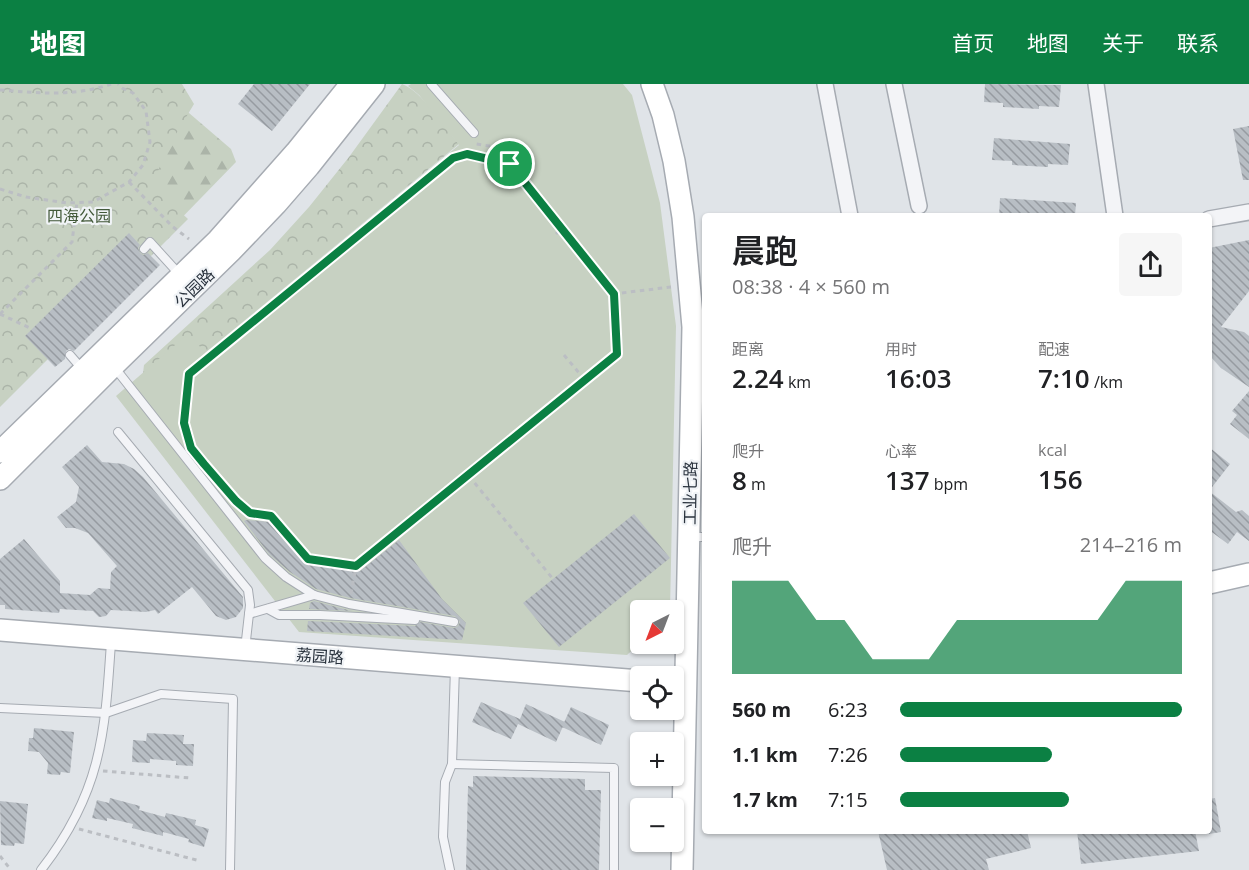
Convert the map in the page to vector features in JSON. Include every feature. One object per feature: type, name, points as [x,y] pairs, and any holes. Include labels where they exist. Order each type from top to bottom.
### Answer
[{"type":"street","name":"公园路","points":[[0,479],[181,276],[259,195],[351,84]]},
{"type":"street","name":"公园路","points":[[0,452],[77,363],[108,359],[231,251],[309,166],[375,84]]},
{"type":"street","name":"工业七路","points":[[652,84],[663,115],[674,161],[683,220],[689,285],[699,325],[697,537],[688,683],[682,870]]},
{"type":"street","points":[[825,84],[849,213]]},
{"type":"street","points":[[894,84],[919,206]]},
{"type":"street","points":[[1096,84],[1115,213]]},
{"type":"street","points":[[1212,218],[1249,212]]},
{"type":"street","points":[[1212,582],[1249,574]]},
{"type":"street","name":"荔园路","points":[[0,630],[630,680]]},
{"type":"lane","points":[[430,84],[474,133]]},
{"type":"lane","points":[[144,249],[150,242],[181,276]]},
{"type":"lane","points":[[108,359],[265,558],[286,577],[315,595],[349,604],[454,622]]},
{"type":"lane","points":[[118,432],[248,590],[250,598],[245,650]]},
{"type":"lane","points":[[249,614],[315,595]]},
{"type":"lane","points":[[268,609],[279,615],[428,621]]},
{"type":"lane","points":[[41,870],[71,827],[89,789],[95,770],[106,713],[111,640]]},
{"type":"lane","points":[[450,870],[442,837],[445,782],[452,764],[455,667]]},
{"type":"lane","points":[[0,708],[106,713],[161,694],[233,699],[230,870]]},
{"type":"lane","points":[[452,764],[614,768],[614,870]]},
{"type":"path","points":[[0,90],[65,94],[93,90],[111,84]]},
{"type":"path","points":[[0,189],[26,197],[67,203],[93,202],[129,182],[143,165],[150,142],[146,111],[133,93],[118,84]]},
{"type":"path","points":[[349,604],[356,566],[617,354],[614,294],[496,147],[469,142]]},
{"type":"path","points":[[184,440],[191,448],[184,423],[189,374],[453,158],[467,154],[510,164]]},
{"type":"path","points":[[129,182],[173,228],[189,239]]},
{"type":"path","points":[[32,329],[0,314],[72,242],[77,202]]},
{"type":"path","points":[[556,234],[561,228]]},
{"type":"path","points":[[614,294],[689,285]]},
{"type":"path","points":[[564,354],[585,380]]},
{"type":"path","points":[[469,476],[553,579]]},
{"type":"path","points":[[230,494],[250,513],[271,516],[308,559],[356,566]]},
{"type":"path","points":[[95,770],[190,778]]},
{"type":"path","points":[[71,827],[200,861]]},
{"type":"path","points":[[0,856],[11,870]]},
{"type":"green space","name":"四海公园","points":[[0,84],[182,84],[194,104],[167,149],[152,186],[188,219],[0,407]]},
{"type":"green space","points":[[402,84],[425,102],[459,144],[205,353],[143,373],[144,365],[270,250],[309,207]]},
{"type":"green space","points":[[411,84],[623,84],[632,95],[660,203],[676,326],[670,600],[630,600],[630,652],[627,655],[299,632],[116,396],[189,333],[205,353],[459,145],[419,95],[408,86]]},
{"type":"green space","points":[[182,107],[231,149],[236,162],[165,235],[0,244]]},
{"type":"building","points":[[254,84],[310,84],[272,131],[238,104]]},
{"type":"building","points":[[985,84],[1061,85],[1059,107],[1039,106],[1039,109],[1003,107],[1003,103],[984,102]]},
{"type":"building","points":[[1249,126],[1249,180],[1243,180],[1233,129]]},
{"type":"building","points":[[994,138],[1070,144],[1068,165],[1048,164],[1048,167],[1012,165],[1012,161],[992,160]]},
{"type":"building","points":[[1000,198],[1076,203],[1075,213],[999,213]]},
{"type":"building","points":[[129,233],[140,245],[138,248],[140,253],[143,255],[148,253],[160,265],[74,351],[69,349],[66,351],[65,359],[55,367],[25,336]]},
{"type":"building","points":[[1249,240],[1249,291],[1221,327],[1244,332],[1249,336],[1249,387],[1221,368],[1212,358],[1212,247]]},
{"type":"building","points":[[1249,391],[1249,439],[1230,424],[1237,415],[1232,411]]},
{"type":"building","points":[[87,445],[102,462],[124,464],[143,477],[243,597],[243,608],[236,617],[226,620],[216,616],[192,587],[158,614],[155,610],[146,612],[111,610],[106,616],[99,617],[93,611],[60,609],[59,613],[5,609],[5,605],[0,605],[0,559],[24,539],[60,581],[60,593],[90,595],[98,588],[110,589],[111,572],[117,566],[88,533],[75,528],[66,528],[57,517],[76,502],[79,487],[62,467]]},
{"type":"building","points":[[1212,449],[1230,464],[1212,487]]},
{"type":"building","points":[[1212,493],[1236,512],[1242,510],[1249,516],[1249,541],[1237,532],[1228,544],[1212,532]]},
{"type":"building","points":[[634,514],[670,558],[559,647],[523,603]]},
{"type":"building","points":[[244,521],[272,522],[307,563],[360,571],[399,540],[442,599],[466,623],[462,640],[307,631],[308,621],[415,626],[420,622],[454,628],[460,622],[455,616],[350,598],[316,589],[290,572],[269,554]]},
{"type":"building","points":[[314,601],[353,611],[309,609],[310,603]]},
{"type":"building","points":[[481,702],[520,719],[526,704],[565,722],[556,742],[518,724],[511,739],[472,722]]},
{"type":"building","points":[[571,707],[609,725],[601,745],[562,727]]},
{"type":"building","points":[[34,728],[74,732],[70,773],[47,774],[48,763],[39,752],[28,751],[29,738],[33,738]]},
{"type":"building","points":[[147,733],[184,735],[183,744],[194,744],[193,766],[176,765],[176,761],[150,759],[150,763],[132,762],[133,740],[146,741]]},
{"type":"building","points":[[473,776],[585,779],[585,790],[601,790],[599,870],[466,870],[468,786],[473,787]]},
{"type":"building","points":[[110,798],[140,806],[139,810],[165,817],[166,813],[196,820],[195,825],[209,829],[204,847],[188,842],[189,839],[163,832],[163,836],[132,828],[133,824],[107,818],[107,821],[92,818],[97,800],[109,803]]},
{"type":"building","points":[[1212,798],[1215,798],[1221,832],[1212,834]]},
{"type":"building","points":[[0,801],[28,804],[24,844],[1,845]]},
{"type":"building","points":[[879,834],[1028,834],[1031,848],[986,859],[989,870],[887,870]]},
{"type":"building","points":[[1077,834],[1196,834],[1199,851],[1081,864]]},
{"type":"route","points":[[467,154],[510,164],[614,294],[617,354],[356,566],[308,559],[271,516],[250,513],[236,501],[191,448],[184,423],[189,374],[453,158],[467,154]]}]
